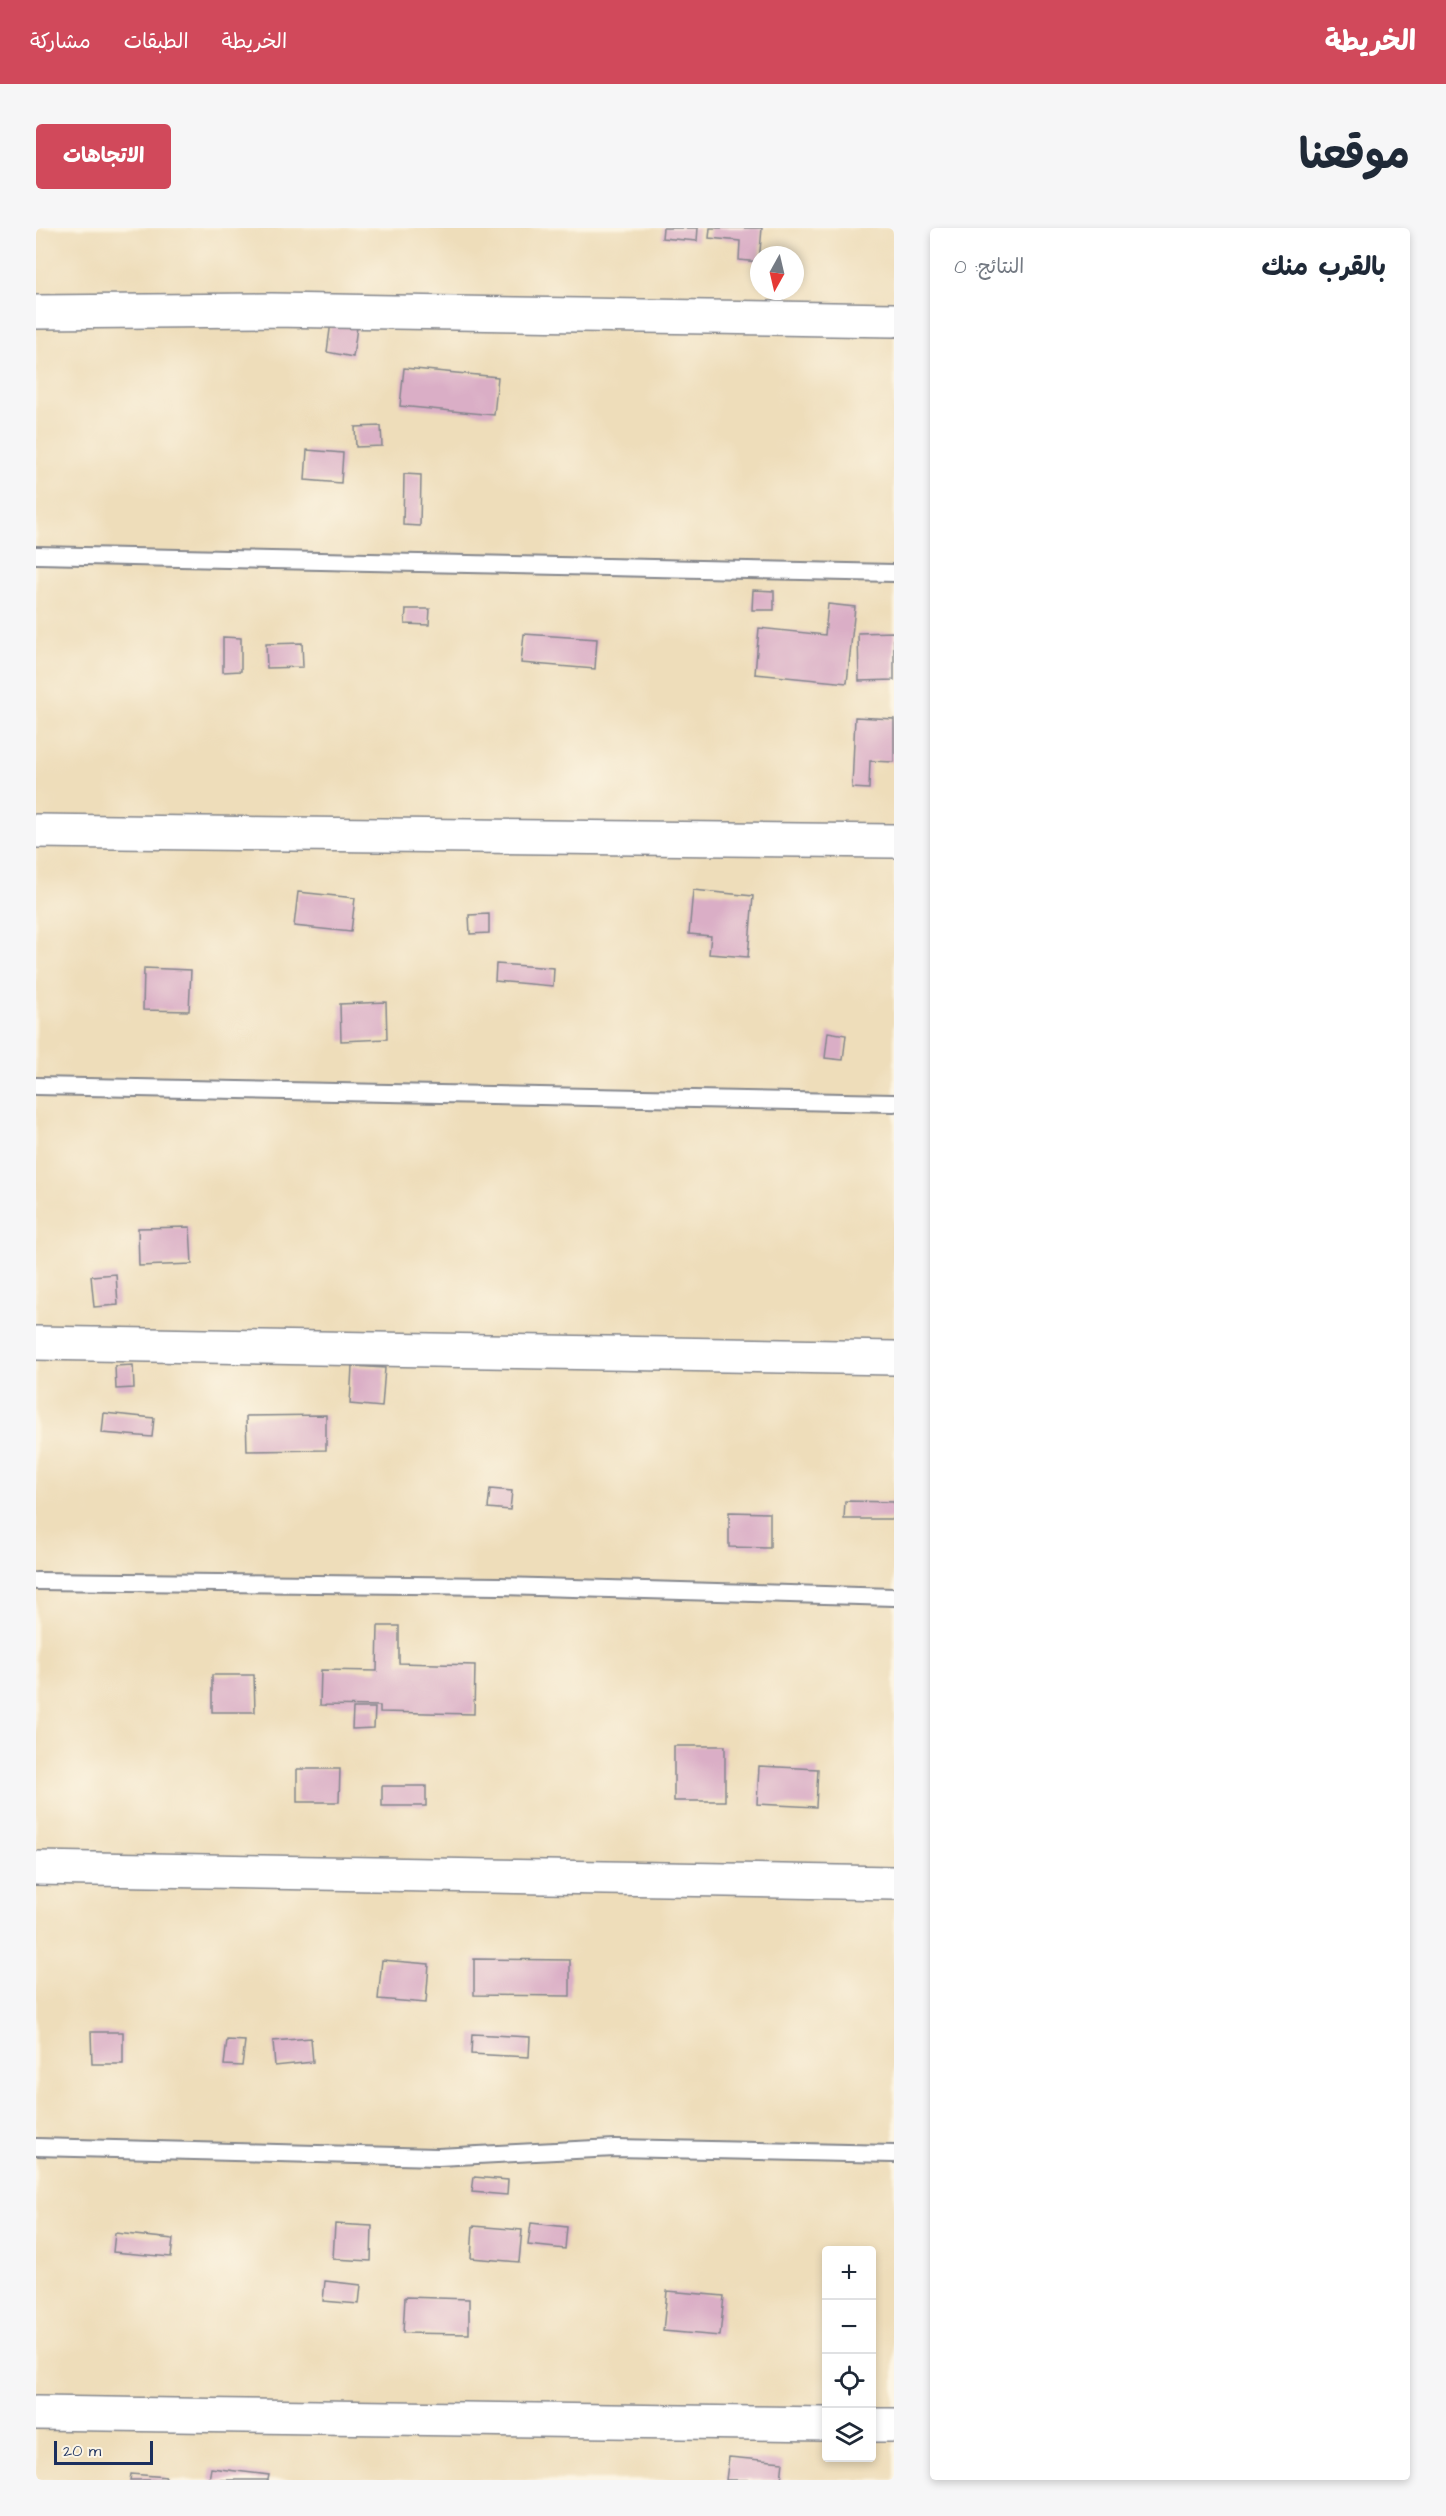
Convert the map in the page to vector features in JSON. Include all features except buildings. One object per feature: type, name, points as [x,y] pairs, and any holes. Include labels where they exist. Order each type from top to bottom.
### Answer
[{"type":"street","points":[[36,312],[272,310],[894,320]]},
{"type":"street","points":[[36,831],[894,841]]},
{"type":"street","points":[[36,1343],[894,1358]]},
{"type":"street","points":[[36,1868],[894,1883]]},
{"type":"street","points":[[36,2413],[822,2424]]},
{"type":"street","points":[[876,2425],[894,2425]]},
{"type":"lane","points":[[36,555],[894,573]]},
{"type":"lane","points":[[36,1086],[894,1103]]},
{"type":"lane","points":[[36,1581],[500,1586],[894,1597]]},
{"type":"lane","points":[[36,2147],[438,2157],[615,2148],[894,2154]]}]
